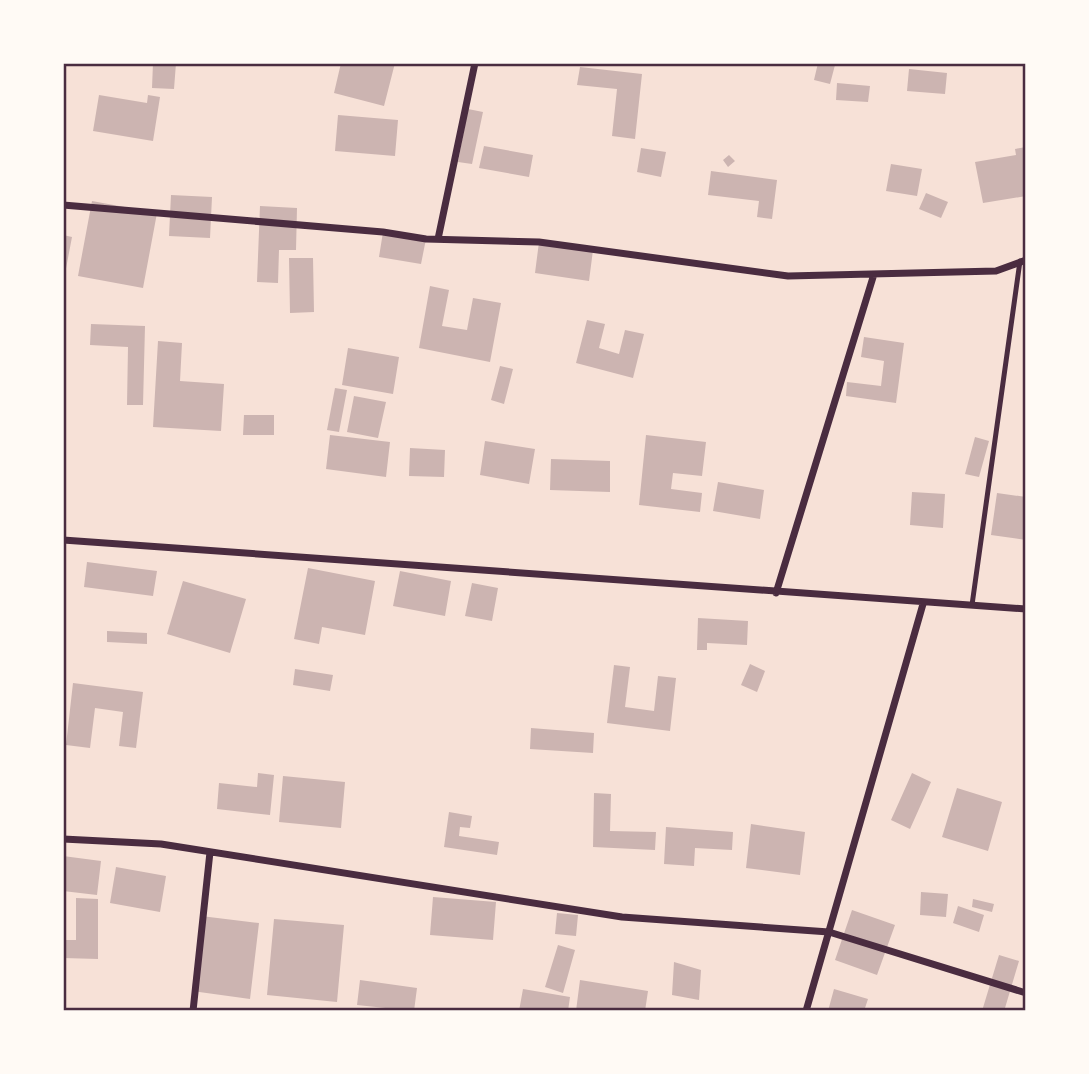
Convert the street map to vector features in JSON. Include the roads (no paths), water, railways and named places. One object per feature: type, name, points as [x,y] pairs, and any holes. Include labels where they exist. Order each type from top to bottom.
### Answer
[{"type":"street","points":[[438,239],[475,63]]},
{"type":"street","points":[[63,205],[484,243],[539,242],[788,276],[996,271],[1023,260]]},
{"type":"street","points":[[776,593],[874,274]]},
{"type":"street","points":[[63,540],[923,604],[1026,609]]},
{"type":"street","points":[[806,1011],[923,604]]},
{"type":"street","points":[[63,839],[161,844],[622,917],[829,932],[1026,993]]},
{"type":"street","points":[[193,1011],[210,852]]},
{"type":"lane","points":[[972,605],[1023,260]]}]
